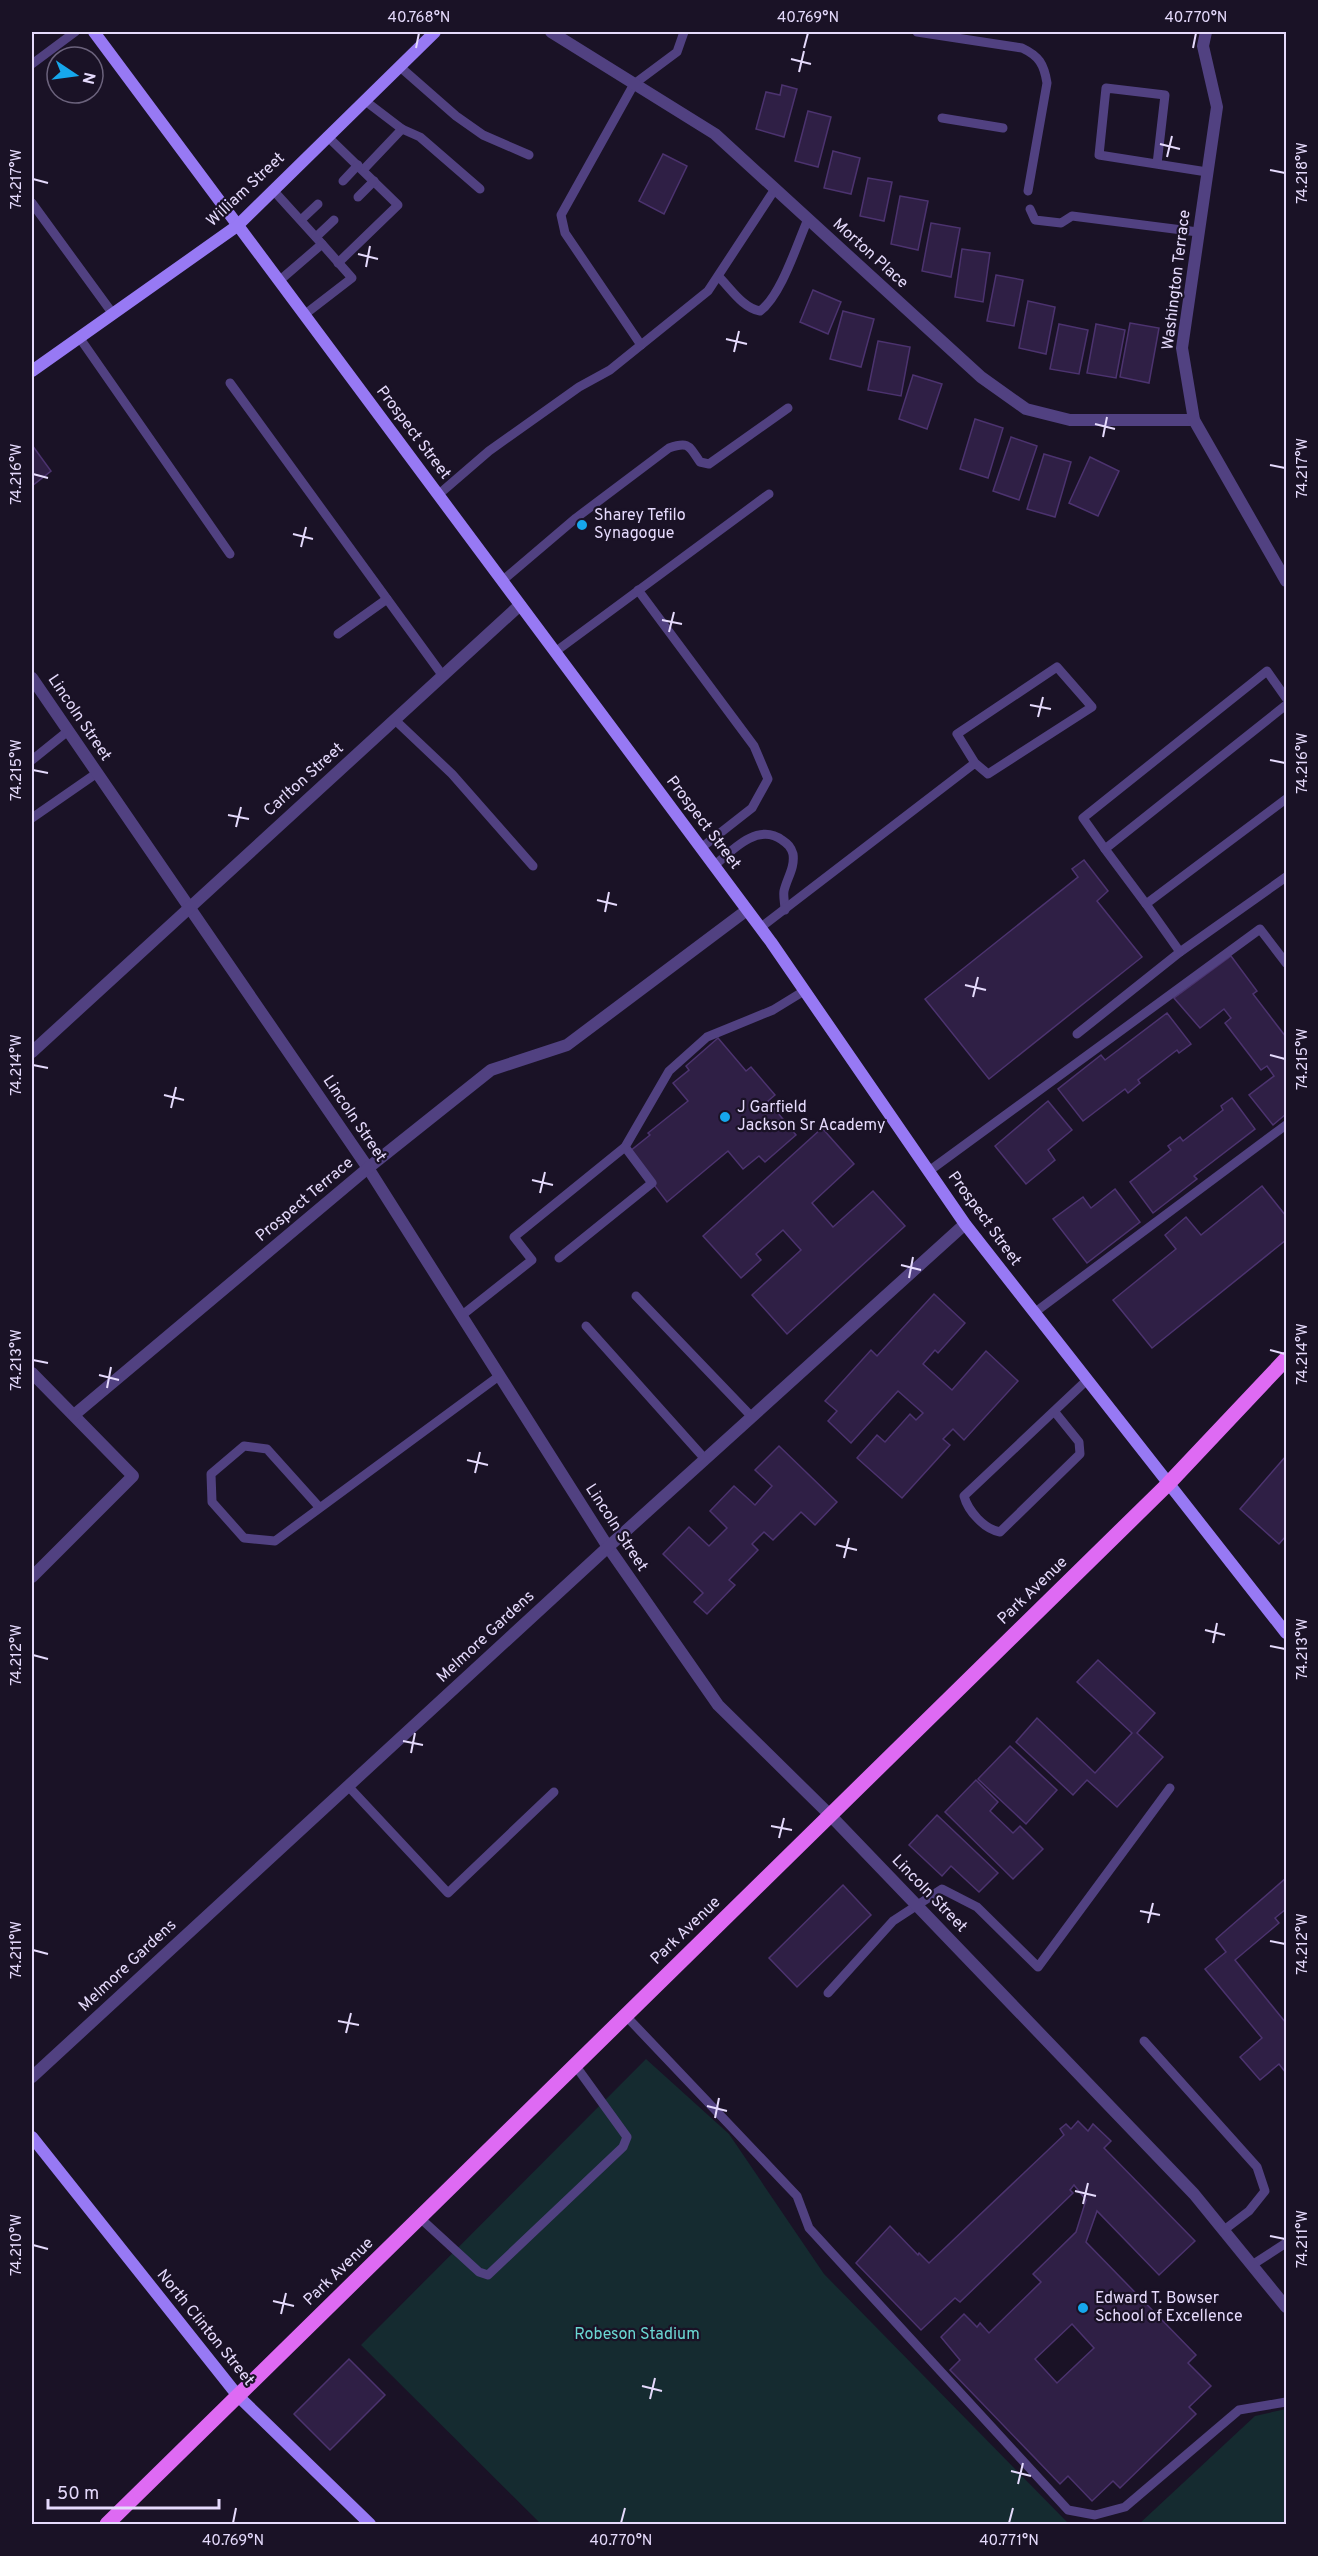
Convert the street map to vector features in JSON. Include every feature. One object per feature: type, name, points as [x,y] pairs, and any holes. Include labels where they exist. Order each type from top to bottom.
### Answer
[{"type":"main road","name":"Park Avenue","points":[[107,2524],[1168,1484],[1287,1359]]},
{"type":"street","name":"Prospect Street","points":[[94,32],[747,910],[965,1224],[1287,1633]]},
{"type":"street","name":"William Street","points":[[32,371],[237,226],[435,32]]},
{"type":"street","name":"Morton Place","points":[[551,32],[714,134],[981,377],[1026,409],[1070,420],[1194,420]]},
{"type":"street","name":"Washington Terrace","points":[[1206,32],[1203,46],[1216,107],[1182,348],[1194,420],[1287,581]]},
{"type":"street","name":"Carlton Street","points":[[32,1052],[520,605]]},
{"type":"street","name":"Lincoln Street","points":[[32,678],[368,1168],[608,1547],[718,1705],[830,1815],[1194,2194],[1287,2307]]},
{"type":"street","name":"Prospect Terrace","points":[[74,1415],[368,1168],[491,1070],[567,1045],[747,910]]},
{"type":"street","name":"Melmore Gardens","points":[[32,2077],[608,1547],[965,1224]]},
{"type":"street","points":[[32,1373],[133,1476],[32,1577]]},
{"type":"street","name":"North Clinton Street","points":[[32,2137],[238,2396],[370,2524]]},
{"type":"lane","points":[[32,64],[75,32]]},
{"type":"lane","points":[[641,345],[565,233],[561,215],[634,84],[677,52],[684,32]]},
{"type":"lane","points":[[917,32],[1022,48],[1035,54],[1045,67],[1047,83],[1028,191]]},
{"type":"lane","points":[[399,66],[456,116],[483,135],[529,155]]},
{"type":"lane","points":[[1157,164],[1165,95],[1106,88],[1099,155],[1207,172]]},
{"type":"lane","points":[[364,100],[402,129],[420,137],[480,189]]},
{"type":"lane","points":[[942,118],[1003,128]]},
{"type":"lane","points":[[343,181],[402,129]]},
{"type":"lane","points":[[327,136],[398,205],[339,263]]},
{"type":"lane","points":[[358,196],[374,181]]},
{"type":"lane","points":[[438,495],[505,438],[579,387],[610,370],[708,291],[775,189]]},
{"type":"lane","points":[[273,190],[302,219],[352,278],[304,315]]},
{"type":"lane","points":[[32,203],[113,314]]},
{"type":"lane","points":[[302,219],[318,204]]},
{"type":"lane","points":[[1030,209],[1035,220],[1061,224],[1072,216],[1198,232]]},
{"type":"lane","points":[[719,277],[752,310],[760,311],[779,285],[808,219]]},
{"type":"lane","points":[[279,281],[319,241],[334,220]]},
{"type":"lane","points":[[80,337],[230,554]]},
{"type":"lane","points":[[230,383],[443,676]]},
{"type":"lane","points":[[502,581],[576,518],[669,448],[684,443],[700,462],[709,464],[788,408]]},
{"type":"lane","points":[[555,652],[769,494]]},
{"type":"lane","points":[[638,590],[754,746],[768,778],[752,808],[701,848]]},
{"type":"lane","points":[[339,634],[387,599]]},
{"type":"lane","points":[[1057,667],[1092,707],[988,774],[975,763],[957,734],[1057,667]]},
{"type":"lane","points":[[1180,952],[1083,818],[1267,671],[1287,698]]},
{"type":"lane","points":[[1105,849],[1287,705]]},
{"type":"lane","points":[[394,720],[452,774],[533,866]]},
{"type":"lane","points":[[32,760],[68,731]]},
{"type":"lane","points":[[760,928],[975,763]]},
{"type":"lane","points":[[32,818],[97,774]]},
{"type":"lane","points":[[1146,904],[1287,799]]},
{"type":"lane","points":[[714,866],[742,842],[759,834],[775,835],[789,845],[793,856],[791,874],[784,891],[785,909]]},
{"type":"lane","points":[[1077,1034],[1180,952],[1287,877]]},
{"type":"lane","points":[[928,1171],[1260,929],[1287,963]]},
{"type":"lane","points":[[461,1316],[532,1260],[514,1237],[625,1147],[669,1071],[707,1037],[773,1010],[804,991]]},
{"type":"lane","points":[[1034,1313],[1287,1125]]},
{"type":"lane","points":[[559,1258],[652,1183],[625,1147]]},
{"type":"lane","points":[[636,1296],[752,1416]]},
{"type":"lane","points":[[586,1326],[705,1459]]},
{"type":"lane","points":[[320,1508],[267,1449],[244,1446],[211,1474],[212,1502],[244,1538],[275,1541],[320,1508],[499,1376]]},
{"type":"lane","points":[[1054,1411],[1079,1442],[1080,1454],[1000,1532],[990,1530],[966,1506],[964,1496],[1054,1411],[1087,1380]]},
{"type":"lane","points":[[348,1786],[448,1893],[554,1792]]},
{"type":"lane","points":[[828,1993],[893,1921],[942,1889],[977,1907],[1038,1967],[1170,1788]]},
{"type":"lane","points":[[626,2016],[797,2196],[809,2228],[1068,2510],[1095,2515],[1125,2506],[1239,2410],[1287,2402]]},
{"type":"lane","points":[[1144,2042],[1257,2167],[1265,2191],[1249,2211],[1224,2230]]},
{"type":"lane","points":[[420,2218],[479,2272],[488,2275],[623,2147],[627,2136],[575,2066]]},
{"type":"lane","points":[[1252,2265],[1287,2243]]},
{"type":"green space","name":"Robeson Stadium","points":[[646,2059],[729,2134],[824,2274],[1069,2524],[541,2524],[361,2345]]},
{"type":"green space","points":[[1286,2409],[1286,2524],[1139,2524],[1255,2416]]},
{"type":"building","points":[[782,85],[797,89],[784,137],[756,129],[766,92],[780,95]]},
{"type":"building","points":[[808,111],[831,117],[818,167],[795,161]]},
{"type":"building","points":[[833,151],[860,158],[851,194],[824,188]]},
{"type":"building","points":[[663,154],[687,166],[664,214],[639,201]]},
{"type":"building","points":[[868,178],[892,182],[884,221],[860,216]]},
{"type":"building","points":[[900,196],[928,201],[918,250],[891,244]]},
{"type":"building","points":[[931,223],[960,228],[951,277],[922,271]]},
{"type":"building","points":[[962,249],[990,253],[983,302],[955,297]]},
{"type":"building","points":[[996,275],[1023,280],[1014,326],[987,321]]},
{"type":"building","points":[[813,290],[841,302],[828,334],[800,322]]},
{"type":"building","points":[[1028,301],[1055,307],[1046,354],[1019,348]]},
{"type":"building","points":[[843,311],[874,319],[861,367],[830,359]]},
{"type":"building","points":[[1130,323],[1159,328],[1149,383],[1120,377]]},
{"type":"building","points":[[1059,324],[1088,330],[1079,374],[1050,369]]},
{"type":"building","points":[[1096,324],[1125,330],[1116,378],[1087,373]]},
{"type":"building","points":[[878,341],[910,347],[901,396],[868,390]]},
{"type":"building","points":[[913,375],[942,384],[927,429],[899,419]]},
{"type":"building","points":[[975,419],[1003,428],[988,478],[960,469]]},
{"type":"building","points":[[1011,437],[1037,446],[1019,500],[993,491]]},
{"type":"building","points":[[32,445],[51,471],[32,486]]},
{"type":"building","points":[[1044,454],[1071,462],[1055,517],[1027,509]]},
{"type":"building","points":[[1090,457],[1119,471],[1098,516],[1069,503]]},
{"type":"building","points":[[1084,860],[1108,891],[1097,901],[1142,957],[989,1079],[925,999],[1078,877],[1072,869]]},
{"type":"building","points":[[1231,956],[1257,991],[1253,994],[1286,1037],[1286,1114],[1273,1125],[1249,1095],[1274,1076],[1267,1066],[1261,1070],[1225,1023],[1231,1018],[1224,1009],[1200,1028],[1174,998]]},
{"type":"building","points":[[1167,1013],[1191,1044],[1179,1053],[1177,1050],[1138,1080],[1140,1083],[1128,1093],[1125,1089],[1083,1121],[1058,1089],[1101,1055],[1105,1060]]},
{"type":"building","name":"J Garfield Jackson Sr Academy","points":[[718,1038],[746,1071],[751,1067],[775,1095],[768,1101],[796,1135],[765,1162],[759,1156],[743,1169],[728,1151],[667,1202],[629,1152],[650,1135],[648,1133],[688,1101],[673,1083],[689,1070],[686,1066]]},
{"type":"building","points":[[1232,1098],[1255,1129],[1194,1176],[1197,1179],[1153,1213],[1130,1182],[1171,1150],[1168,1146],[1180,1137],[1183,1141],[1223,1110],[1221,1106]]},
{"type":"building","points":[[1048,1101],[1072,1130],[1048,1150],[1055,1160],[1026,1184],[995,1146]]},
{"type":"building","points":[[822,1128],[854,1164],[812,1203],[833,1227],[873,1191],[905,1226],[787,1334],[752,1295],[801,1250],[783,1230],[756,1254],[761,1260],[741,1278],[703,1236]]},
{"type":"building","points":[[1262,1186],[1286,1216],[1286,1240],[1152,1348],[1113,1300],[1176,1249],[1165,1235],[1186,1217],[1201,1235]]},
{"type":"building","points":[[1115,1189],[1140,1222],[1087,1263],[1053,1219],[1083,1197],[1091,1208]]},
{"type":"building","points":[[934,1294],[965,1323],[938,1353],[935,1350],[923,1364],[952,1390],[986,1351],[1018,1381],[964,1440],[953,1429],[943,1439],[950,1445],[902,1498],[857,1458],[877,1435],[885,1442],[910,1414],[916,1420],[923,1413],[898,1391],[851,1443],[828,1421],[837,1411],[825,1401],[871,1350],[877,1356]]},
{"type":"building","points":[[779,1446],[837,1502],[815,1525],[801,1512],[773,1540],[764,1532],[752,1544],[758,1550],[729,1580],[735,1585],[707,1614],[694,1602],[703,1593],[663,1554],[689,1527],[709,1546],[727,1528],[710,1511],[734,1486],[755,1505],[772,1486],[755,1470]]},
{"type":"building","points":[[1286,1456],[1286,1536],[1279,1544],[1240,1509]]},
{"type":"building","points":[[1098,1660],[1155,1713],[1137,1733],[1163,1757],[1117,1807],[1087,1780],[1073,1795],[1016,1742],[1037,1718],[1095,1773],[1132,1733],[1077,1682]]},
{"type":"building","points":[[1010,1746],[1057,1790],[1026,1824],[978,1779]]},
{"type":"building","points":[[976,1780],[998,1802],[990,1811],[1013,1833],[1020,1826],[1043,1849],[1013,1879],[945,1812]]},
{"type":"building","points":[[937,1815],[998,1873],[979,1892],[951,1866],[942,1876],[909,1845]]},
{"type":"building","points":[[1286,1878],[1286,1909],[1275,1918],[1279,1923],[1235,1960],[1286,2023],[1286,2073],[1279,2064],[1260,2080],[1240,2057],[1262,2038],[1205,1969],[1226,1952],[1216,1939]]},
{"type":"building","points":[[843,1885],[871,1915],[797,1987],[769,1958]]},
{"type":"building","name":"Edward T. Bowser School of Excellence","points":[[1078,2121],[1088,2131],[1093,2124],[1111,2141],[1104,2148],[1195,2241],[1159,2275],[1097,2211],[1086,2242],[1196,2355],[1188,2363],[1211,2386],[1189,2407],[1196,2414],[1120,2488],[1113,2481],[1092,2501],[1068,2476],[1060,2484],[950,2370],[960,2360],[941,2337],[964,2314],[977,2327],[980,2323],[989,2333],[1041,2282],[1033,2274],[1076,2232],[1086,2200],[1074,2185],[1070,2190],[1073,2193],[960,2302],[955,2298],[921,2330],[856,2263],[890,2226],[929,2263],[1064,2135],[1060,2129],[1066,2124],[1071,2129]],"holes":[[[1072,2324],[1094,2348],[1057,2383],[1035,2359]]]},
{"type":"building","points":[[349,2359],[385,2395],[330,2450],[294,2414]]},
{"type":"place","name":"Sharey Tefilo Synagogue","points":[[582,525]]},
{"type":"place","name":"J Garfield Jackson Sr Academy","points":[[725,1117]]},
{"type":"place","name":"Edward T. Bowser School of Excellence","points":[[1083,2308]]}]
